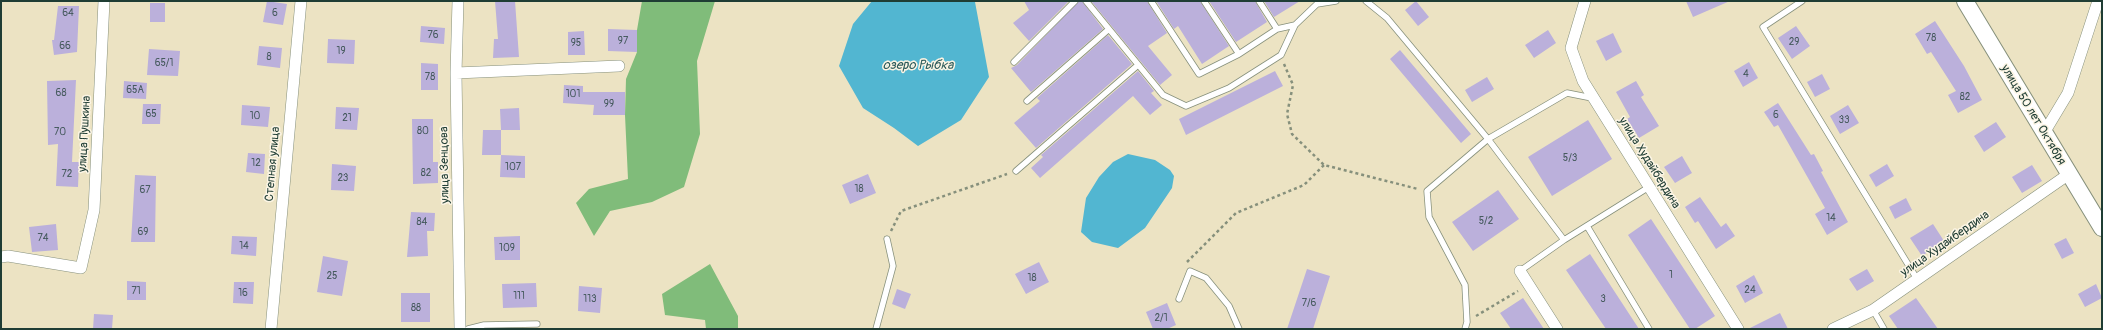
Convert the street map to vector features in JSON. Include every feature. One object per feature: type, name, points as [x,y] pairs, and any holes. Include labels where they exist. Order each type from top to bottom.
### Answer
[{"type":"main road","name":"улица 50 лет Октября","points":[[1965,1],[2102,228]]},
{"type":"street","name":"улица Пушкина","points":[[1,257],[8,256],[81,268],[94,210],[104,1]]},
{"type":"street","name":"Степная улица","points":[[271,329],[301,1]]},
{"type":"street","name":"улица Зенцова","points":[[458,1],[456,73],[460,329]]},
{"type":"street","name":"улица Худайбердина","points":[[1585,1],[1571,48],[1583,81],[1738,329]]},
{"type":"street","points":[[2044,133],[2068,93],[2098,1]]},
{"type":"street","points":[[456,73],[619,66]]},
{"type":"street","name":"улица Худайбердина","points":[[1833,329],[1873,310],[2069,174]]},
{"type":"street","points":[[1520,271],[1557,329]]},
{"type":"lane","points":[[1014,62],[1075,1]]},
{"type":"lane","points":[[1086,1],[1163,95],[1186,106],[1229,88],[1281,55],[1295,25],[1316,3],[1336,1]]},
{"type":"lane","points":[[1151,1],[1200,74],[1239,54],[1277,29],[1295,25]]},
{"type":"lane","points":[[1204,1],[1239,54]]},
{"type":"lane","points":[[1259,1],[1277,29]]},
{"type":"lane","points":[[1366,1],[1387,18],[1488,139],[1564,240]]},
{"type":"lane","points":[[1802,1],[1763,27],[1918,279]]},
{"type":"lane","points":[[1027,101],[1109,29]]},
{"type":"lane","points":[[1016,171],[1138,65]]},
{"type":"lane","points":[[1465,329],[1467,322],[1465,285],[1429,218],[1427,191],[1488,139],[1567,93],[1594,98]]},
{"type":"lane","points":[[1520,271],[1564,240],[1649,187]]},
{"type":"lane","points":[[1587,226],[1649,329]]},
{"type":"lane","points":[[876,329],[893,266],[887,239]]},
{"type":"lane","points":[[1179,299],[1190,271],[1206,278],[1229,306],[1239,329]]},
{"type":"lane","points":[[1873,310],[1884,329]]},
{"type":"lane","points":[[468,329],[484,325],[537,324]]},
{"type":"path","points":[[1281,55],[1293,85],[1287,114],[1292,134],[1324,165],[1427,191]]},
{"type":"path","points":[[1187,262],[1236,213],[1304,185],[1324,165]]},
{"type":"path","points":[[887,239],[901,211],[1016,171]]},
{"type":"path","points":[[1467,322],[1529,284]]},
{"type":"green space","points":[[642,1],[715,1],[697,61],[700,134],[684,187],[652,202],[610,211],[594,236],[576,203],[589,189],[628,179],[625,115],[626,79],[637,52],[637,30]]},
{"type":"green space","points":[[710,264],[738,316],[738,329],[706,329],[705,320],[665,315],[662,294]]},
{"type":"water","name":"озеро Рыбка","points":[[872,1],[975,2],[989,77],[961,120],[918,146],[863,108],[839,66],[853,24]]},
{"type":"water","points":[[1128,154],[1155,160],[1170,170],[1174,176],[1172,188],[1145,228],[1118,248],[1092,242],[1081,232],[1086,198],[1099,177],[1113,162]]},
{"type":"building","points":[[267,1],[287,4],[283,25],[263,22]]},
{"type":"building","points":[[495,1],[515,1],[519,57],[493,58],[494,39],[498,39]]},
{"type":"building","points":[[1024,1],[1069,1],[1029,41],[1013,23],[1029,10]]},
{"type":"building","points":[[1079,1],[1082,1],[1103,29],[1031,92],[1011,68],[1017,65]]},
{"type":"building","points":[[1091,1],[1147,1],[1167,33],[1148,46],[1172,75],[1160,85]]},
{"type":"building","points":[[1156,1],[1200,1],[1229,46],[1202,64],[1178,26],[1174,29]]},
{"type":"building","points":[[1209,1],[1255,1],[1267,22],[1236,42]]},
{"type":"building","points":[[1264,1],[1300,1],[1274,17]]},
{"type":"building","points":[[1416,1],[1429,17],[1418,26],[1405,10]]},
{"type":"building","points":[[1686,1],[1730,1],[1693,17]]},
{"type":"building","points":[[150,3],[165,3],[165,22],[150,22]]},
{"type":"building","points":[[58,6],[79,6],[77,52],[54,55],[52,40],[54,40]]},
{"type":"building","points":[[1935,21],[1964,66],[1982,100],[1958,113],[1948,95],[1956,91],[1931,52],[1927,54],[1915,34]]},
{"type":"building","points":[[421,26],[445,28],[444,44],[420,42]]},
{"type":"building","points":[[1796,26],[1810,46],[1792,59],[1778,38]]},
{"type":"building","points":[[608,29],[637,30],[637,52],[608,51]]},
{"type":"building","points":[[1548,30],[1556,43],[1534,58],[1525,45]]},
{"type":"building","points":[[584,31],[585,55],[568,55],[568,32]]},
{"type":"building","points":[[1613,33],[1622,52],[1606,61],[1596,41]]},
{"type":"building","points":[[1108,35],[1132,64],[1036,148],[1014,123],[1040,101],[1037,98]]},
{"type":"building","points":[[328,39],[355,40],[354,64],[327,63]]},
{"type":"building","points":[[259,46],[282,48],[280,68],[257,65]]},
{"type":"building","points":[[149,49],[180,51],[178,76],[147,75]]},
{"type":"building","points":[[1400,50],[1471,134],[1461,143],[1390,59]]},
{"type":"building","points":[[1749,62],[1758,78],[1743,87],[1734,71]]},
{"type":"building","points":[[421,63],[438,64],[438,90],[421,90]]},
{"type":"building","points":[[1138,71],[1154,91],[1151,93],[1162,105],[1150,115],[1133,96],[1040,178],[1031,168],[1043,157],[1041,155]]},
{"type":"building","points":[[1275,71],[1283,86],[1186,135],[1179,119]]},
{"type":"building","points":[[1822,74],[1830,89],[1815,97],[1807,82]]},
{"type":"building","points":[[1487,77],[1494,89],[1472,102],[1465,90]]},
{"type":"building","points":[[76,80],[72,162],[79,162],[78,187],[56,186],[58,144],[48,145],[47,81]]},
{"type":"building","points":[[124,81],[147,83],[146,99],[123,98]]},
{"type":"building","points":[[1636,81],[1644,95],[1641,97],[1659,126],[1639,138],[1627,119],[1630,117],[1616,92]]},
{"type":"building","points":[[564,85],[583,86],[583,92],[625,92],[625,115],[593,115],[594,105],[563,103]]},
{"type":"building","points":[[1778,103],[1811,155],[1814,154],[1823,171],[1821,172],[1848,222],[1827,235],[1815,214],[1825,208],[1778,125],[1774,127],[1764,112]]},
{"type":"building","points":[[143,104],[161,104],[160,124],[142,124]]},
{"type":"building","points":[[242,105],[270,107],[268,127],[241,125]]},
{"type":"building","points":[[1848,105],[1859,123],[1840,134],[1830,116]]},
{"type":"building","points":[[336,107],[359,108],[357,130],[335,129]]},
{"type":"building","points":[[519,108],[520,130],[501,130],[500,109]]},
{"type":"building","points":[[412,119],[433,119],[433,162],[438,162],[438,183],[413,184]]},
{"type":"building","points":[[1588,120],[1612,159],[1552,196],[1528,157]]},
{"type":"building","points":[[1996,122],[2006,137],[1984,152],[1974,136]]},
{"type":"building","points":[[483,130],[501,130],[501,155],[482,155]]},
{"type":"building","points":[[248,153],[265,154],[264,174],[246,172]]},
{"type":"building","points":[[501,155],[525,156],[525,178],[500,177]]},
{"type":"building","points":[[1682,156],[1692,173],[1675,183],[1664,167]]},
{"type":"building","points":[[332,164],[356,166],[354,191],[331,190]]},
{"type":"building","points":[[1887,164],[1894,176],[1876,187],[1869,175]]},
{"type":"building","points":[[2032,165],[2042,181],[2022,193],[2012,177]]},
{"type":"building","points":[[868,174],[876,193],[850,204],[842,185]]},
{"type":"building","points":[[135,175],[156,176],[155,242],[131,242]]},
{"type":"building","points":[[1498,190],[1519,219],[1473,251],[1452,222]]},
{"type":"building","points":[[1700,197],[1721,227],[1726,223],[1735,236],[1716,249],[1698,221],[1695,223],[1685,207]]},
{"type":"building","points":[[1906,198],[1912,210],[1895,219],[1889,207]]},
{"type":"building","points":[[411,212],[435,213],[434,231],[427,231],[428,256],[407,257]]},
{"type":"building","points":[[1651,219],[1715,316],[1695,329],[1690,329],[1628,235]]},
{"type":"building","points":[[56,224],[58,250],[32,252],[29,227]]},
{"type":"building","points":[[1933,224],[1944,241],[1922,256],[1910,238]]},
{"type":"building","points":[[232,236],[257,237],[256,256],[231,254]]},
{"type":"building","points":[[520,236],[520,260],[495,260],[494,237]]},
{"type":"building","points":[[2066,238],[2074,253],[2062,259],[2054,244]]},
{"type":"building","points":[[1590,254],[1639,329],[1606,329],[1566,270]]},
{"type":"building","points":[[323,256],[348,261],[342,296],[317,292]]},
{"type":"building","points":[[1039,262],[1049,282],[1026,294],[1015,274]]},
{"type":"building","points":[[1307,269],[1330,276],[1313,329],[1287,329]]},
{"type":"building","points":[[1867,269],[1874,281],[1857,291],[1849,279]]},
{"type":"building","points":[[1754,275],[1763,293],[1745,303],[1736,286]]},
{"type":"building","points":[[127,281],[146,282],[146,300],[127,300]]},
{"type":"building","points":[[234,282],[254,282],[253,304],[233,303]]},
{"type":"building","points":[[536,283],[537,307],[503,308],[502,284]]},
{"type":"building","points":[[2096,284],[2102,298],[2085,307],[2078,294]]},
{"type":"building","points":[[579,286],[602,288],[600,313],[578,311]]},
{"type":"building","points":[[897,289],[911,294],[905,309],[892,304]]},
{"type":"building","points":[[401,293],[430,293],[430,322],[401,322]]},
{"type":"building","points":[[1523,298],[1544,329],[1511,329],[1500,313]]},
{"type":"building","points":[[1916,298],[1938,329],[1898,329],[1889,316]]},
{"type":"building","points":[[1167,303],[1176,325],[1167,329],[1153,329],[1146,312]]},
{"type":"building","points":[[1780,313],[1788,329],[1748,329]]},
{"type":"building","points":[[94,314],[113,315],[112,329],[93,329]]}]
